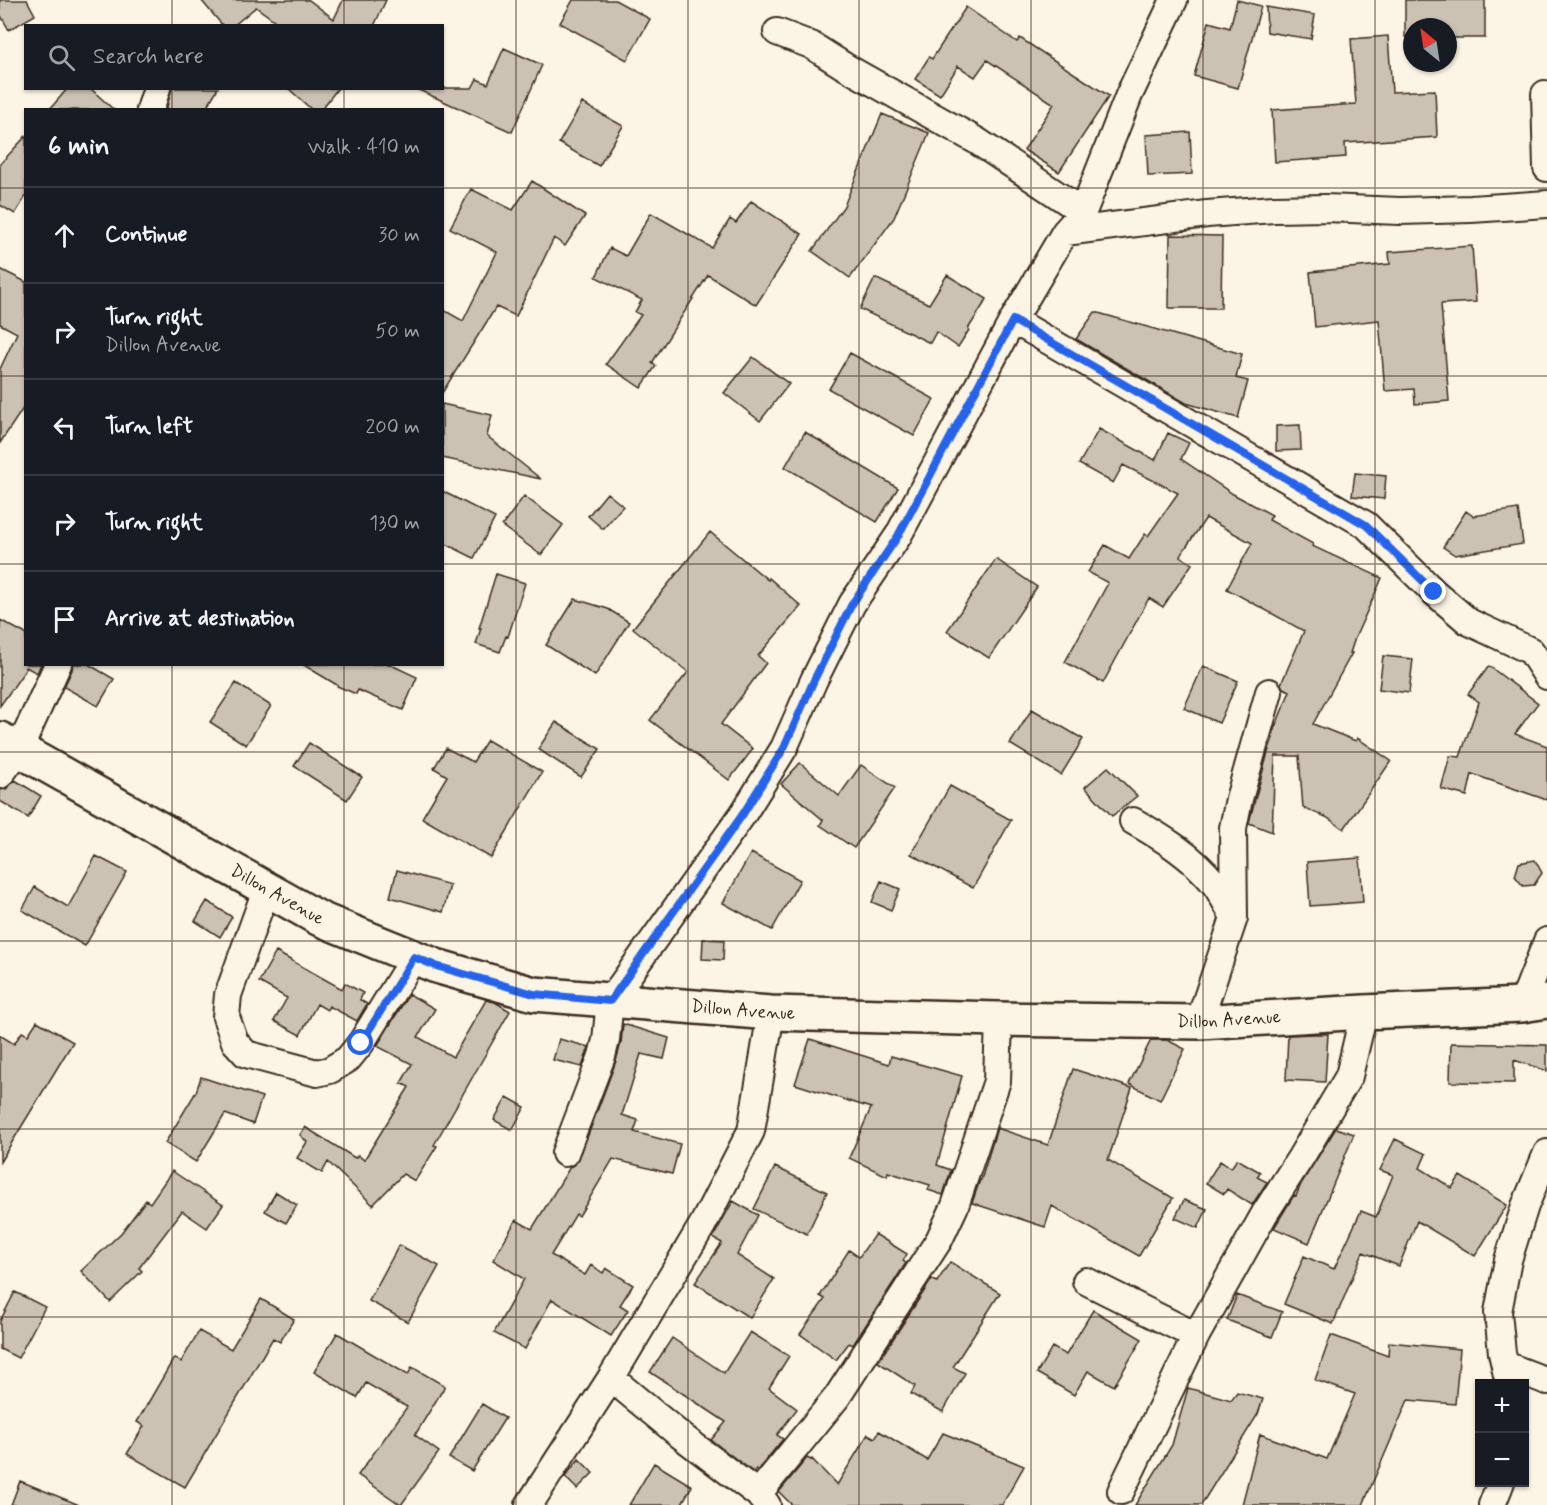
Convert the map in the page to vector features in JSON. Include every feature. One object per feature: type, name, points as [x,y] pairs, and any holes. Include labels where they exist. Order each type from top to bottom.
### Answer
[{"type":"street","points":[[565,1153],[602,1056],[610,1001],[743,814],[784,748],[814,680],[852,604],[898,536],[1013,320],[1065,232],[1083,212],[1130,95],[1174,0]]},
{"type":"street","points":[[777,32],[811,45],[854,72],[977,141],[1083,212]]},
{"type":"street","points":[[151,108],[156,90]]},
{"type":"street","points":[[1545,94],[1547,168]]},
{"type":"street","points":[[1065,232],[1207,214],[1274,209],[1325,208],[1400,211],[1547,204]]},
{"type":"street","points":[[1013,320],[1366,525],[1434,592],[1469,622],[1531,651],[1547,676]]},
{"type":"street","points":[[6,754],[57,666]]},
{"type":"street","points":[[1198,1022],[1234,918],[1233,828],[1269,692]]},
{"type":"street","name":"Dillon Avenue","points":[[6,754],[320,920],[436,966],[534,994],[771,1013],[1198,1022],[1534,1003]]},
{"type":"street","points":[[1133,821],[1166,840],[1193,861],[1215,884],[1234,918]]},
{"type":"street","points":[[266,890],[228,995],[226,1017],[235,1042],[246,1054],[317,1073],[330,1070],[348,1059],[361,1043],[414,957]]},
{"type":"street","points":[[1534,1003],[1547,941]]},
{"type":"street","points":[[1121,1491],[1196,1336],[1265,1213],[1348,1076],[1364,1012]]},
{"type":"street","points":[[530,1505],[611,1378],[703,1224],[751,1131],[771,1013]]},
{"type":"street","points":[[611,1378],[762,1499],[837,1398],[939,1240],[955,1206],[997,1081],[999,1019]]},
{"type":"street","points":[[1547,1153],[1525,1206],[1508,1260],[1498,1311],[1502,1353],[1507,1374],[1547,1381]]},
{"type":"street","points":[[1086,1281],[1196,1336]]},
{"type":"street","points":[[1492,1505],[1499,1487]]},
{"type":"building","points":[[0,0],[27,0],[35,15],[9,30],[0,14]]},
{"type":"building","points":[[201,0],[309,0],[334,19],[343,0],[386,0],[375,24],[279,24],[256,7],[235,24],[221,24]]},
{"type":"building","points":[[573,0],[615,0],[650,19],[627,60],[560,23]]},
{"type":"building","points":[[1237,0],[1261,6],[1238,88],[1194,76],[1209,22],[1230,28]]},
{"type":"building","points":[[1405,0],[1485,0],[1485,38],[1457,38],[1457,18],[1405,18]]},
{"type":"building","points":[[966,7],[1017,42],[1020,38],[1109,96],[1059,172],[1024,150],[1054,104],[987,60],[975,77],[958,66],[940,95],[915,79],[929,57],[932,59]]},
{"type":"building","points":[[1266,7],[1315,15],[1311,39],[1267,32]]},
{"type":"building","points":[[1388,36],[1392,92],[1435,90],[1437,137],[1345,143],[1346,157],[1275,162],[1272,110],[1356,104],[1351,39]]},
{"type":"building","points":[[504,48],[542,65],[512,132],[418,90],[472,88],[477,79],[488,84]]},
{"type":"building","points":[[66,90],[92,90],[112,108],[51,108]]},
{"type":"building","points":[[171,90],[217,90],[206,108],[167,108]]},
{"type":"building","points":[[290,90],[336,90],[323,108],[310,108]]},
{"type":"building","points":[[582,103],[623,126],[599,166],[559,143]]},
{"type":"building","points":[[882,114],[929,133],[894,218],[850,278],[812,251],[844,206]]},
{"type":"building","points":[[1190,132],[1192,174],[1148,176],[1146,135]]},
{"type":"building","points":[[24,138],[24,199],[15,214],[0,205],[0,164]]},
{"type":"building","points":[[532,181],[585,216],[565,246],[554,238],[516,316],[496,307],[444,390],[444,310],[463,321],[497,252],[450,228],[471,189],[513,210]]},
{"type":"building","points":[[751,201],[802,234],[756,305],[708,275],[652,363],[656,366],[641,388],[606,364],[641,315],[635,312],[642,300],[596,277],[610,248],[626,256],[651,213],[712,248],[730,219],[736,223]]},
{"type":"building","points":[[1170,235],[1222,236],[1221,308],[1169,308]]},
{"type":"building","points":[[1472,246],[1476,302],[1441,304],[1449,401],[1415,404],[1414,389],[1385,391],[1379,320],[1315,327],[1310,272],[1390,264],[1389,252]]},
{"type":"building","points":[[0,269],[24,281],[24,407],[0,443],[0,369],[17,333],[0,324]]},
{"type":"building","points":[[947,275],[987,299],[958,347],[936,332],[930,343],[860,309],[875,278],[929,304]]},
{"type":"building","points":[[1095,312],[1242,354],[1236,378],[1248,381],[1238,418],[1186,403],[1076,339]]},
{"type":"building","points":[[850,353],[934,399],[914,436],[829,389]]},
{"type":"building","points":[[753,357],[789,384],[760,421],[724,393]]},
{"type":"building","points":[[444,404],[492,415],[487,436],[541,479],[444,458]]},
{"type":"building","points":[[1300,425],[1301,450],[1276,451],[1276,426]]},
{"type":"building","points":[[1099,429],[1155,460],[1168,433],[1189,443],[1181,459],[1233,494],[1272,515],[1269,520],[1313,544],[1312,546],[1382,578],[1355,638],[1350,653],[1352,653],[1313,724],[1356,741],[1357,738],[1391,761],[1344,829],[1326,817],[1303,808],[1299,756],[1275,756],[1272,832],[1249,823],[1274,730],[1290,691],[1283,688],[1281,684],[1304,631],[1227,589],[1252,543],[1206,518],[1180,556],[1192,564],[1163,607],[1149,598],[1103,683],[1065,662],[1108,583],[1088,572],[1105,545],[1129,559],[1145,534],[1148,536],[1178,493],[1123,465],[1113,483],[1079,464]]},
{"type":"building","points":[[805,432],[898,488],[877,522],[785,467]]},
{"type":"building","points":[[1355,473],[1386,476],[1384,499],[1352,496]]},
{"type":"building","points":[[444,492],[495,518],[474,558],[444,543]]},
{"type":"building","points":[[607,493],[623,506],[603,529],[588,516]]},
{"type":"building","points":[[524,496],[563,525],[541,555],[502,526]]},
{"type":"building","points":[[1518,509],[1523,544],[1455,555],[1443,547],[1466,511],[1473,516]]},
{"type":"building","points":[[710,532],[801,606],[758,656],[766,663],[721,724],[753,749],[729,780],[650,720],[688,672],[633,628]]},
{"type":"building","points":[[996,559],[1037,587],[989,658],[947,631]]},
{"type":"building","points":[[496,574],[525,583],[508,637],[506,636],[500,652],[476,644]]},
{"type":"building","points":[[575,599],[608,609],[629,622],[595,676],[546,645]]},
{"type":"building","points":[[0,620],[24,633],[24,666],[40,666],[37,673],[26,667],[0,706]]},
{"type":"building","points":[[1383,656],[1413,659],[1409,693],[1379,689]]},
{"type":"building","points":[[73,666],[91,666],[114,679],[98,706],[64,687]]},
{"type":"building","points":[[305,666],[393,666],[417,677],[403,710],[358,690],[356,694]]},
{"type":"building","points":[[1203,666],[1238,681],[1219,723],[1184,708]]},
{"type":"building","points":[[1489,666],[1538,703],[1515,734],[1547,746],[1547,800],[1472,774],[1467,796],[1441,789],[1450,756],[1460,757],[1479,702],[1468,694]]},
{"type":"building","points":[[236,683],[271,706],[246,745],[210,722]]},
{"type":"building","points":[[1032,709],[1083,739],[1061,775],[1010,744]]},
{"type":"building","points":[[556,722],[600,749],[581,777],[538,749]]},
{"type":"building","points":[[487,740],[542,772],[491,858],[422,818],[447,776],[434,768],[446,748],[473,762]]},
{"type":"building","points":[[309,743],[362,777],[347,800],[294,766]]},
{"type":"building","points":[[800,763],[839,796],[861,765],[895,788],[854,848],[820,825],[823,820],[781,784]]},
{"type":"building","points":[[1108,767],[1137,796],[1112,816],[1085,787]]},
{"type":"building","points":[[15,780],[41,796],[28,818],[0,801],[0,790],[6,789]]},
{"type":"building","points":[[950,786],[1011,820],[973,888],[911,854]]},
{"type":"building","points":[[751,853],[800,880],[772,930],[723,903]]},
{"type":"building","points":[[96,856],[127,872],[85,946],[22,910],[35,887],[68,907]]},
{"type":"building","points":[[1360,858],[1363,902],[1310,906],[1307,862]]},
{"type":"building","points":[[1535,860],[1542,873],[1534,885],[1523,886],[1515,876],[1519,863]]},
{"type":"building","points":[[397,870],[450,885],[443,912],[390,897]]},
{"type":"building","points":[[881,881],[900,889],[891,910],[872,902]]},
{"type":"building","points":[[207,901],[232,917],[220,937],[195,921]]},
{"type":"building","points":[[703,939],[724,940],[723,960],[702,959]]},
{"type":"building","points":[[276,952],[342,989],[345,983],[363,993],[360,1000],[367,1004],[357,1021],[329,1006],[327,1010],[317,1004],[300,1035],[274,1021],[287,998],[259,982]]},
{"type":"building","points":[[409,994],[435,1009],[418,1037],[453,1057],[486,1000],[495,1002],[510,1011],[434,1145],[437,1146],[415,1181],[403,1174],[373,1205],[328,1162],[322,1173],[297,1158],[307,1142],[300,1135],[305,1127],[355,1158],[358,1155],[364,1160],[409,1087],[401,1083],[412,1064],[377,1046]]},
{"type":"building","points":[[37,1021],[73,1042],[0,1162],[0,1035],[14,1044],[22,1032],[28,1035]]},
{"type":"building","points":[[623,1024],[669,1038],[664,1059],[641,1054],[622,1115],[638,1120],[634,1132],[680,1144],[672,1174],[613,1159],[579,1216],[576,1214],[551,1255],[585,1275],[591,1265],[603,1273],[606,1268],[633,1285],[620,1305],[628,1310],[611,1336],[552,1299],[525,1349],[494,1333],[524,1279],[493,1260],[516,1220],[532,1229],[570,1167],[579,1159],[616,1061]]},
{"type":"building","points":[[1328,1034],[1325,1082],[1286,1080],[1288,1035]]},
{"type":"building","points":[[559,1039],[589,1047],[582,1067],[553,1060]]},
{"type":"building","points":[[810,1039],[889,1064],[891,1056],[962,1076],[937,1165],[951,1170],[943,1195],[928,1190],[930,1185],[888,1172],[887,1176],[849,1158],[871,1108],[795,1084]]},
{"type":"building","points":[[1151,1040],[1167,1040],[1185,1049],[1160,1100],[1129,1084]]},
{"type":"building","points":[[1451,1043],[1547,1045],[1547,1071],[1514,1060],[1514,1083],[1450,1082]]},
{"type":"building","points":[[1073,1069],[1132,1088],[1108,1160],[1173,1198],[1139,1256],[1052,1206],[1045,1227],[972,1203],[997,1128],[1048,1145]]},
{"type":"building","points":[[201,1077],[262,1097],[253,1124],[225,1114],[196,1162],[165,1143],[196,1092]]},
{"type":"building","points":[[507,1097],[525,1107],[512,1130],[494,1120]]},
{"type":"building","points":[[1336,1128],[1354,1134],[1309,1243],[1274,1228],[1294,1195],[1296,1196]]},
{"type":"building","points":[[1395,1139],[1426,1154],[1420,1168],[1452,1188],[1460,1176],[1507,1205],[1475,1256],[1417,1221],[1399,1266],[1363,1252],[1333,1324],[1284,1304],[1304,1256],[1334,1269],[1361,1211],[1376,1217],[1393,1175],[1380,1170]]},
{"type":"building","points":[[1237,1159],[1260,1172],[1257,1177],[1267,1182],[1252,1205],[1227,1189],[1224,1194],[1206,1183],[1220,1161],[1231,1168]]},
{"type":"building","points":[[775,1167],[827,1192],[807,1234],[754,1209]]},
{"type":"building","points":[[172,1171],[223,1205],[207,1228],[182,1211],[139,1268],[142,1271],[110,1302],[81,1271],[121,1233],[146,1200],[150,1203]]},
{"type":"building","points":[[276,1192],[297,1205],[286,1223],[265,1211]]},
{"type":"building","points":[[1184,1200],[1207,1209],[1198,1228],[1175,1218]]},
{"type":"building","points":[[733,1201],[758,1215],[737,1255],[774,1279],[750,1318],[695,1283],[722,1243],[713,1238]]},
{"type":"building","points":[[875,1234],[907,1254],[903,1261],[906,1263],[853,1345],[849,1343],[836,1360],[800,1334],[825,1299],[820,1296],[849,1250],[859,1257]]},
{"type":"building","points":[[399,1245],[439,1266],[408,1322],[369,1301]]},
{"type":"building","points":[[950,1262],[1000,1293],[953,1367],[965,1373],[943,1412],[911,1394],[915,1386],[878,1362],[932,1279],[937,1282]]},
{"type":"building","points":[[15,1292],[45,1307],[18,1358],[0,1349],[0,1321]]},
{"type":"building","points":[[1237,1295],[1282,1312],[1272,1337],[1227,1320]]},
{"type":"building","points":[[261,1299],[294,1319],[280,1342],[273,1338],[185,1487],[127,1454],[144,1426],[137,1422],[174,1358],[181,1362],[199,1331],[231,1349]]},
{"type":"building","points":[[1093,1310],[1142,1339],[1114,1386],[1088,1371],[1074,1395],[1037,1373],[1052,1347],[1066,1355]]},
{"type":"building","points":[[750,1332],[789,1356],[769,1388],[797,1409],[777,1435],[783,1439],[757,1471],[756,1469],[753,1472],[711,1440],[726,1422],[650,1372],[672,1338],[724,1373]]},
{"type":"building","points":[[337,1333],[408,1375],[412,1367],[445,1386],[415,1435],[439,1452],[401,1505],[358,1475],[407,1407],[366,1383],[357,1398],[314,1372]]},
{"type":"building","points":[[1331,1335],[1388,1356],[1389,1342],[1460,1349],[1455,1404],[1408,1400],[1363,1505],[1242,1505],[1260,1434],[1327,1459],[1355,1394],[1315,1380]]},
{"type":"building","points":[[1188,1388],[1231,1400],[1237,1392],[1263,1399],[1258,1414],[1201,1505],[1135,1505],[1172,1445]]},
{"type":"building","points":[[482,1404],[505,1418],[472,1471],[449,1458]]},
{"type":"building","points":[[879,1431],[927,1460],[943,1433],[1024,1466],[1002,1505],[792,1505],[779,1492],[807,1458],[812,1459],[837,1485],[868,1434],[875,1438]]},
{"type":"building","points":[[579,1459],[593,1473],[577,1489],[565,1477]]},
{"type":"building","points":[[654,1463],[692,1486],[681,1505],[629,1505]]},
{"type":"building","points":[[20,1481],[77,1504],[77,1505],[11,1505]]},
{"type":"route","points":[[361,1043],[414,957],[436,966],[534,994],[610,1001],[743,814],[784,748],[814,680],[852,604],[898,536],[1013,320],[1366,525],[1434,592]]}]
